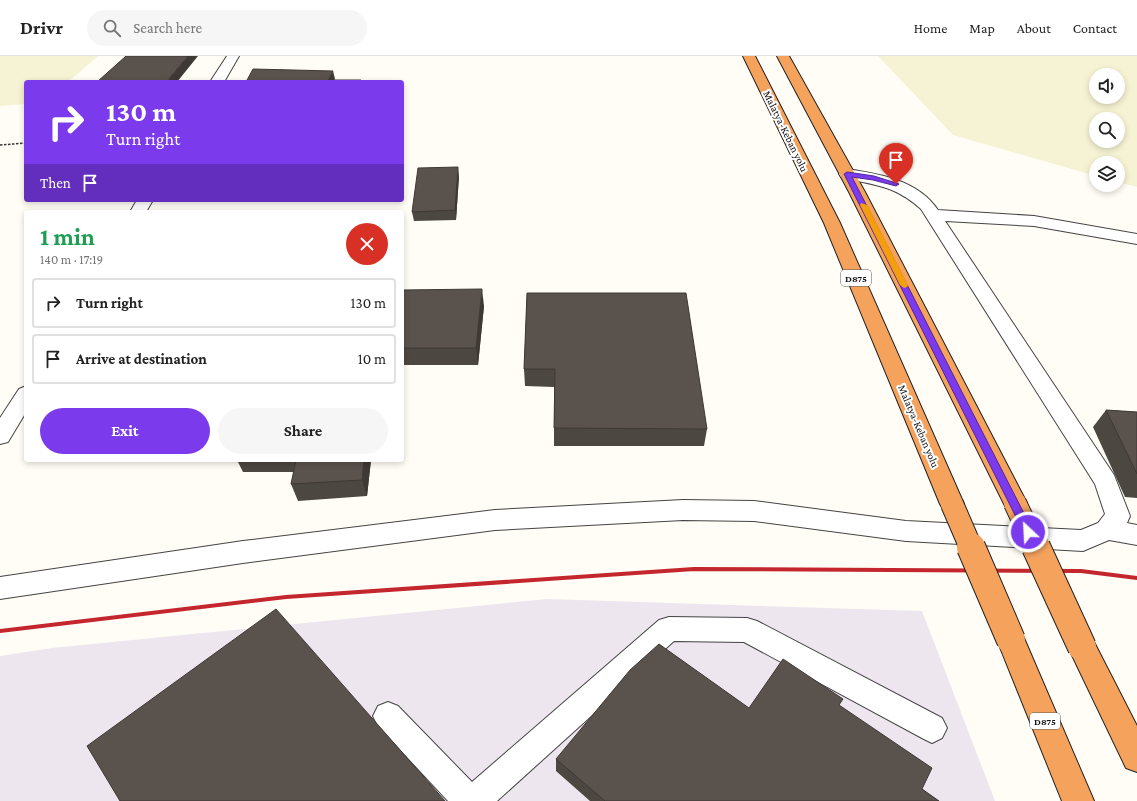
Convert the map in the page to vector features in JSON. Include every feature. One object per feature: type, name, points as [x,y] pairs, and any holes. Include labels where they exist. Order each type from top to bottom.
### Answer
[{"type":"highway","name":"Malatya-Keban yolu","points":[[750,56],[832,223],[1011,640],[1078,801]]},
{"type":"highway","points":[[783,56],[847,174],[1015,504],[1082,647],[1137,757]]},
{"type":"street","points":[[218,80],[233,56]]},
{"type":"street","points":[[0,588],[243,552],[495,520],[683,510],[754,511],[906,531],[1083,541],[1107,530],[1118,516],[1106,482],[934,215],[914,194],[896,184],[874,178],[847,174]]},
{"type":"street","points":[[934,215],[1034,221],[1137,239]]},
{"type":"street","points":[[0,436],[24,397]]},
{"type":"street","points":[[1107,530],[1137,535]]},
{"type":"street","points":[[474,801],[669,629],[747,630],[932,728]]},
{"type":"street","points":[[388,716],[468,801]]},
{"type":"path","points":[[0,145],[24,143]]},
{"type":"shaded area","points":[[0,56],[98,56],[70,80],[24,80],[24,104],[0,106]]},
{"type":"shaded area","points":[[878,56],[1137,56],[1137,187],[1125,184],[1125,156],[1089,156],[1089,174],[953,135]]},
{"type":"shaded area","points":[[547,599],[922,611],[995,801],[0,801],[0,656],[52,648]]},
{"type":"building","points":[[126,56],[188,56],[168,80],[99,80]]},
{"type":"building","points":[[253,69],[333,71],[328,80],[247,80]]},
{"type":"building","points":[[458,167],[455,210],[412,212],[418,168]]},
{"type":"building","points":[[482,289],[476,348],[404,348],[404,290]]},
{"type":"building","points":[[527,293],[686,293],[707,429],[554,428],[555,369],[524,369]]},
{"type":"building","points":[[1106,410],[1137,412],[1137,474]]},
{"type":"building","points":[[296,462],[364,462],[362,480],[291,484]]},
{"type":"building","points":[[276,609],[445,801],[120,801],[87,746]]},
{"type":"building","points":[[659,644],[749,708],[783,659],[843,699],[839,705],[932,768],[922,789],[939,801],[605,801],[556,759],[630,670]]},
{"type":"railway","points":[[0,631],[286,597],[694,569],[1081,571],[1137,578]]},
{"type":"slow traffic","points":[[863,205],[904,285]]},
{"type":"route","points":[[896,184],[874,178],[847,174],[1028,532]]}]
